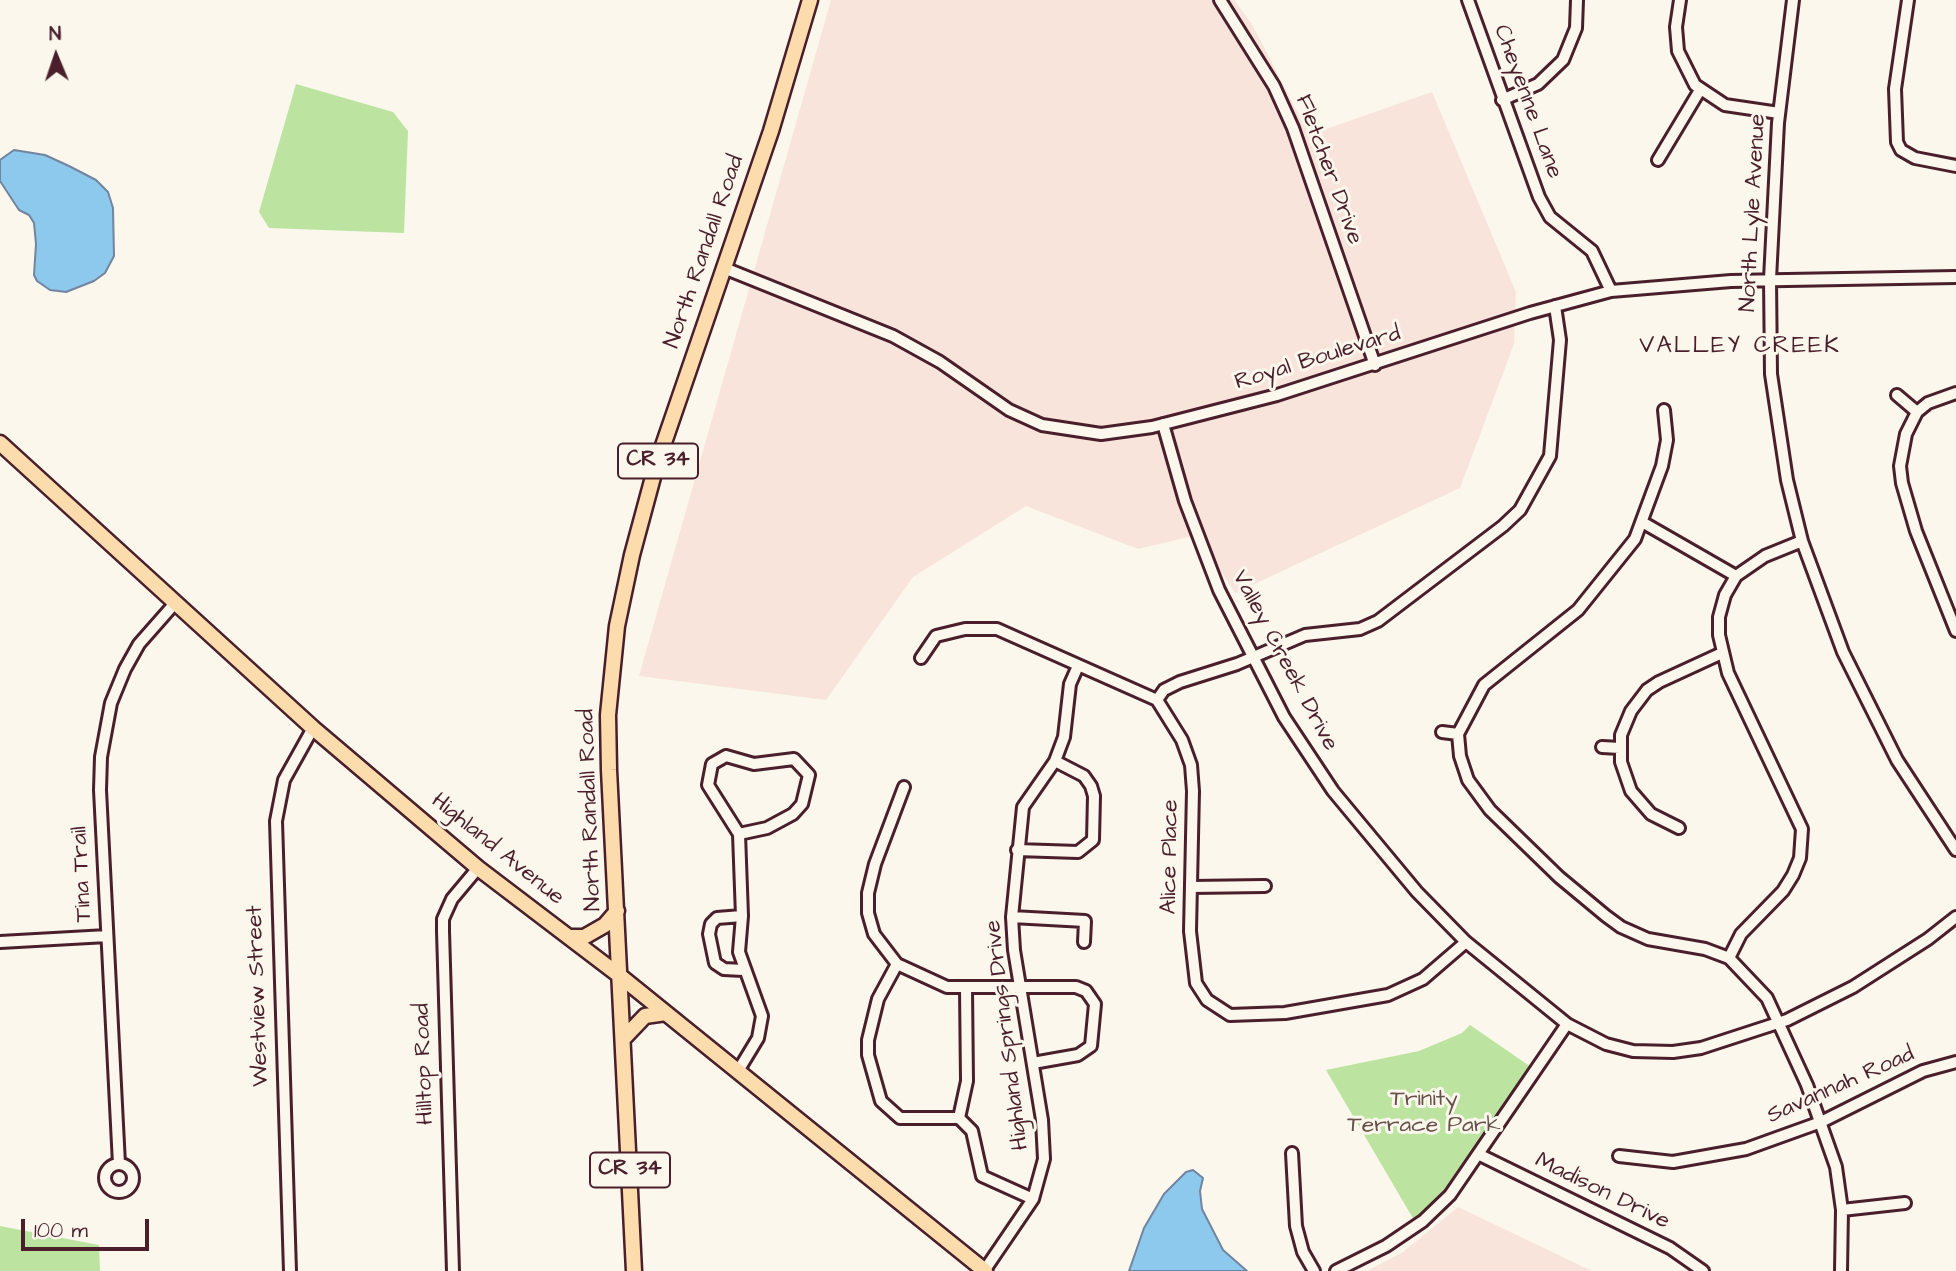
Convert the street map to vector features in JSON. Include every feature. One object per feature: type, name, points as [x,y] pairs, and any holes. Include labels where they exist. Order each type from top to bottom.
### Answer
[{"type":"main road","name":"North Randall Road","points":[[634,1271],[608,715],[617,626],[632,555],[656,466],[771,131],[810,0]]},
{"type":"main road","name":"Highland Avenue","points":[[0,443],[313,728],[478,867],[620,976],[984,1271]]},
{"type":"main road","points":[[569,937],[584,937],[617,911]]},
{"type":"main road","points":[[624,1038],[645,1016],[666,1013]]},
{"type":"street","name":"Fletcher Drive","points":[[1220,0],[1274,86],[1293,128],[1375,365]]},
{"type":"street","name":"Cheyenne Lane","points":[[1468,0],[1528,176],[1550,217],[1592,251],[1611,291]]},
{"type":"street","points":[[1502,100],[1538,84],[1563,60],[1576,28],[1577,0]]},
{"type":"street","points":[[1680,0],[1676,27],[1678,51],[1687,74],[1700,90],[1725,105],[1779,113]]},
{"type":"street","name":"North Lyle Avenue","points":[[1793,0],[1779,113],[1770,279],[1773,387],[1787,480],[1802,541],[1822,601],[1868,707],[1897,760],[1956,850]]},
{"type":"street","points":[[1909,0],[1895,89],[1897,142],[1901,150],[1915,158],[1956,166]]},
{"type":"street","points":[[1658,160],[1700,90]]},
{"type":"street","points":[[1541,226],[1550,217]]},
{"type":"street","name":"Royal Boulevard","points":[[724,268],[892,337],[940,362],[1009,410],[1042,425],[1101,434],[1163,424],[1278,395],[1555,306],[1611,291],[1672,284],[1770,279],[1956,277]]},
{"type":"street","points":[[921,658],[936,636],[965,629],[997,629],[1157,700],[1164,690],[1180,682],[1305,635],[1360,629],[1378,621],[1503,526],[1520,510],[1550,456],[1560,340],[1555,306]]},
{"type":"street","points":[[1956,393],[1928,403],[1917,412],[1901,452],[1902,483],[1932,575],[1956,631]]},
{"type":"street","points":[[1897,395],[1917,412]]},
{"type":"street","points":[[1664,410],[1667,440],[1662,466],[1642,522],[1620,561],[1578,610],[1484,685],[1458,734],[1463,768],[1476,793],[1544,862],[1621,928],[1641,937],[1705,949],[1729,958],[1757,984],[1779,1023],[1821,1122],[1836,1167],[1842,1210],[1841,1271]]},
{"type":"street","name":"Valley Creek Drive","points":[[1163,424],[1204,554],[1252,657],[1284,717],[1333,791],[1376,846],[1466,942],[1567,1024],[1605,1044],[1660,1053],[1694,1050],[1779,1023],[1853,987],[1928,939],[1956,917]]},
{"type":"street","points":[[1642,522],[1736,576]]},
{"type":"street","points":[[1729,958],[1741,934],[1768,907],[1793,875],[1800,858],[1802,829],[1736,692],[1722,653],[1719,617],[1725,595],[1736,576],[1765,556],[1802,541]]},
{"type":"street","name":"Tina Trail","points":[[119,1164],[100,790],[107,718],[134,652],[176,602]]},
{"type":"street","points":[[1679,828],[1651,814],[1630,791],[1621,762],[1620,748],[1632,711],[1647,690],[1658,682],[1722,653]]},
{"type":"street","name":"Highland Springs Drive","points":[[984,1271],[1016,1228],[1033,1199],[1044,1159],[1044,1138],[1020,987],[1012,917],[1023,807],[1055,761],[1063,737],[1070,684],[1078,666]]},
{"type":"street","name":"Alice Place","points":[[1157,700],[1182,740],[1191,765],[1191,954],[1196,983],[1207,1000],[1230,1015],[1285,1013],[1388,995],[1423,979],[1466,942]]},
{"type":"street","name":"Westview Street","points":[[290,1271],[275,821],[284,780],[313,728]]},
{"type":"street","points":[[1442,732],[1458,734]]},
{"type":"street","points":[[1602,747],[1620,748]]},
{"type":"street","points":[[738,1071],[758,1038],[762,1021],[761,1007],[743,970],[738,946],[741,916],[739,834],[709,790],[708,774],[714,760],[726,756],[763,764],[789,758],[803,765],[809,775],[809,785],[796,811],[767,828],[739,834]]},
{"type":"street","points":[[1017,850],[1078,852],[1093,840],[1094,796],[1091,786],[1084,776],[1055,761]]},
{"type":"street","points":[[904,787],[875,864],[868,893],[868,913],[874,934],[897,964],[947,987],[1076,987],[1086,991],[1094,1004],[1094,1039],[1087,1051],[1033,1063]]},
{"type":"street","name":"Hilltop Road","points":[[453,1271],[443,919],[452,899],[478,867]]},
{"type":"street","points":[[1192,887],[1265,886]]},
{"type":"street","points":[[741,916],[717,918],[711,924],[709,934],[715,963],[729,971],[743,970]]},
{"type":"street","points":[[1012,917],[1085,921],[1084,942]]},
{"type":"street","points":[[0,942],[107,936]]},
{"type":"street","points":[[897,964],[878,999],[868,1040],[868,1055],[881,1101],[900,1118],[959,1118],[972,1131],[982,1176],[1033,1199]]},
{"type":"street","points":[[959,1118],[967,1081],[966,989]]},
{"type":"street","points":[[1336,1271],[1386,1246],[1423,1221],[1450,1195],[1480,1155],[1567,1024]]},
{"type":"street","name":"Savannah Road","points":[[1619,1156],[1649,1162],[1699,1160],[1746,1149],[1821,1122],[1923,1072],[1956,1062]]},
{"type":"street","points":[[1292,1153],[1296,1226],[1303,1252],[1314,1271]]},
{"type":"street","name":"Madison Drive","points":[[1480,1155],[1670,1248],[1703,1271]]},
{"type":"street","points":[[1842,1210],[1905,1203]]},
{"type":"shaded area","points":[[831,0],[1234,0],[1252,24],[1309,135],[1432,92],[1516,292],[1514,344],[1460,488],[1235,593],[1197,535],[1138,549],[1026,506],[913,577],[826,700],[639,676]]},
{"type":"shaded area","points":[[1458,1207],[1592,1271],[1367,1271],[1403,1252]]},
{"type":"green space","points":[[296,84],[393,112],[408,131],[404,233],[269,228],[259,212]]},
{"type":"green space","name":"Trinity Terrace Park","points":[[1470,1025],[1531,1067],[1457,1177],[1414,1220],[1326,1070],[1419,1051],[1462,1033]]},
{"type":"green space","points":[[0,1226],[99,1245],[100,1271],[0,1271]]},
{"type":"water","points":[[14,150],[45,155],[96,180],[108,192],[113,208],[114,256],[105,273],[94,281],[66,292],[50,290],[37,281],[34,275],[34,223],[29,215],[19,210],[0,181],[0,160]]},
{"type":"water","points":[[1193,1170],[1203,1178],[1200,1191],[1202,1209],[1223,1250],[1247,1271],[1129,1271],[1144,1228],[1164,1194],[1186,1172]]},
{"type":"district","name":"VALLEY CREEK","points":[[1740,347]]}]
